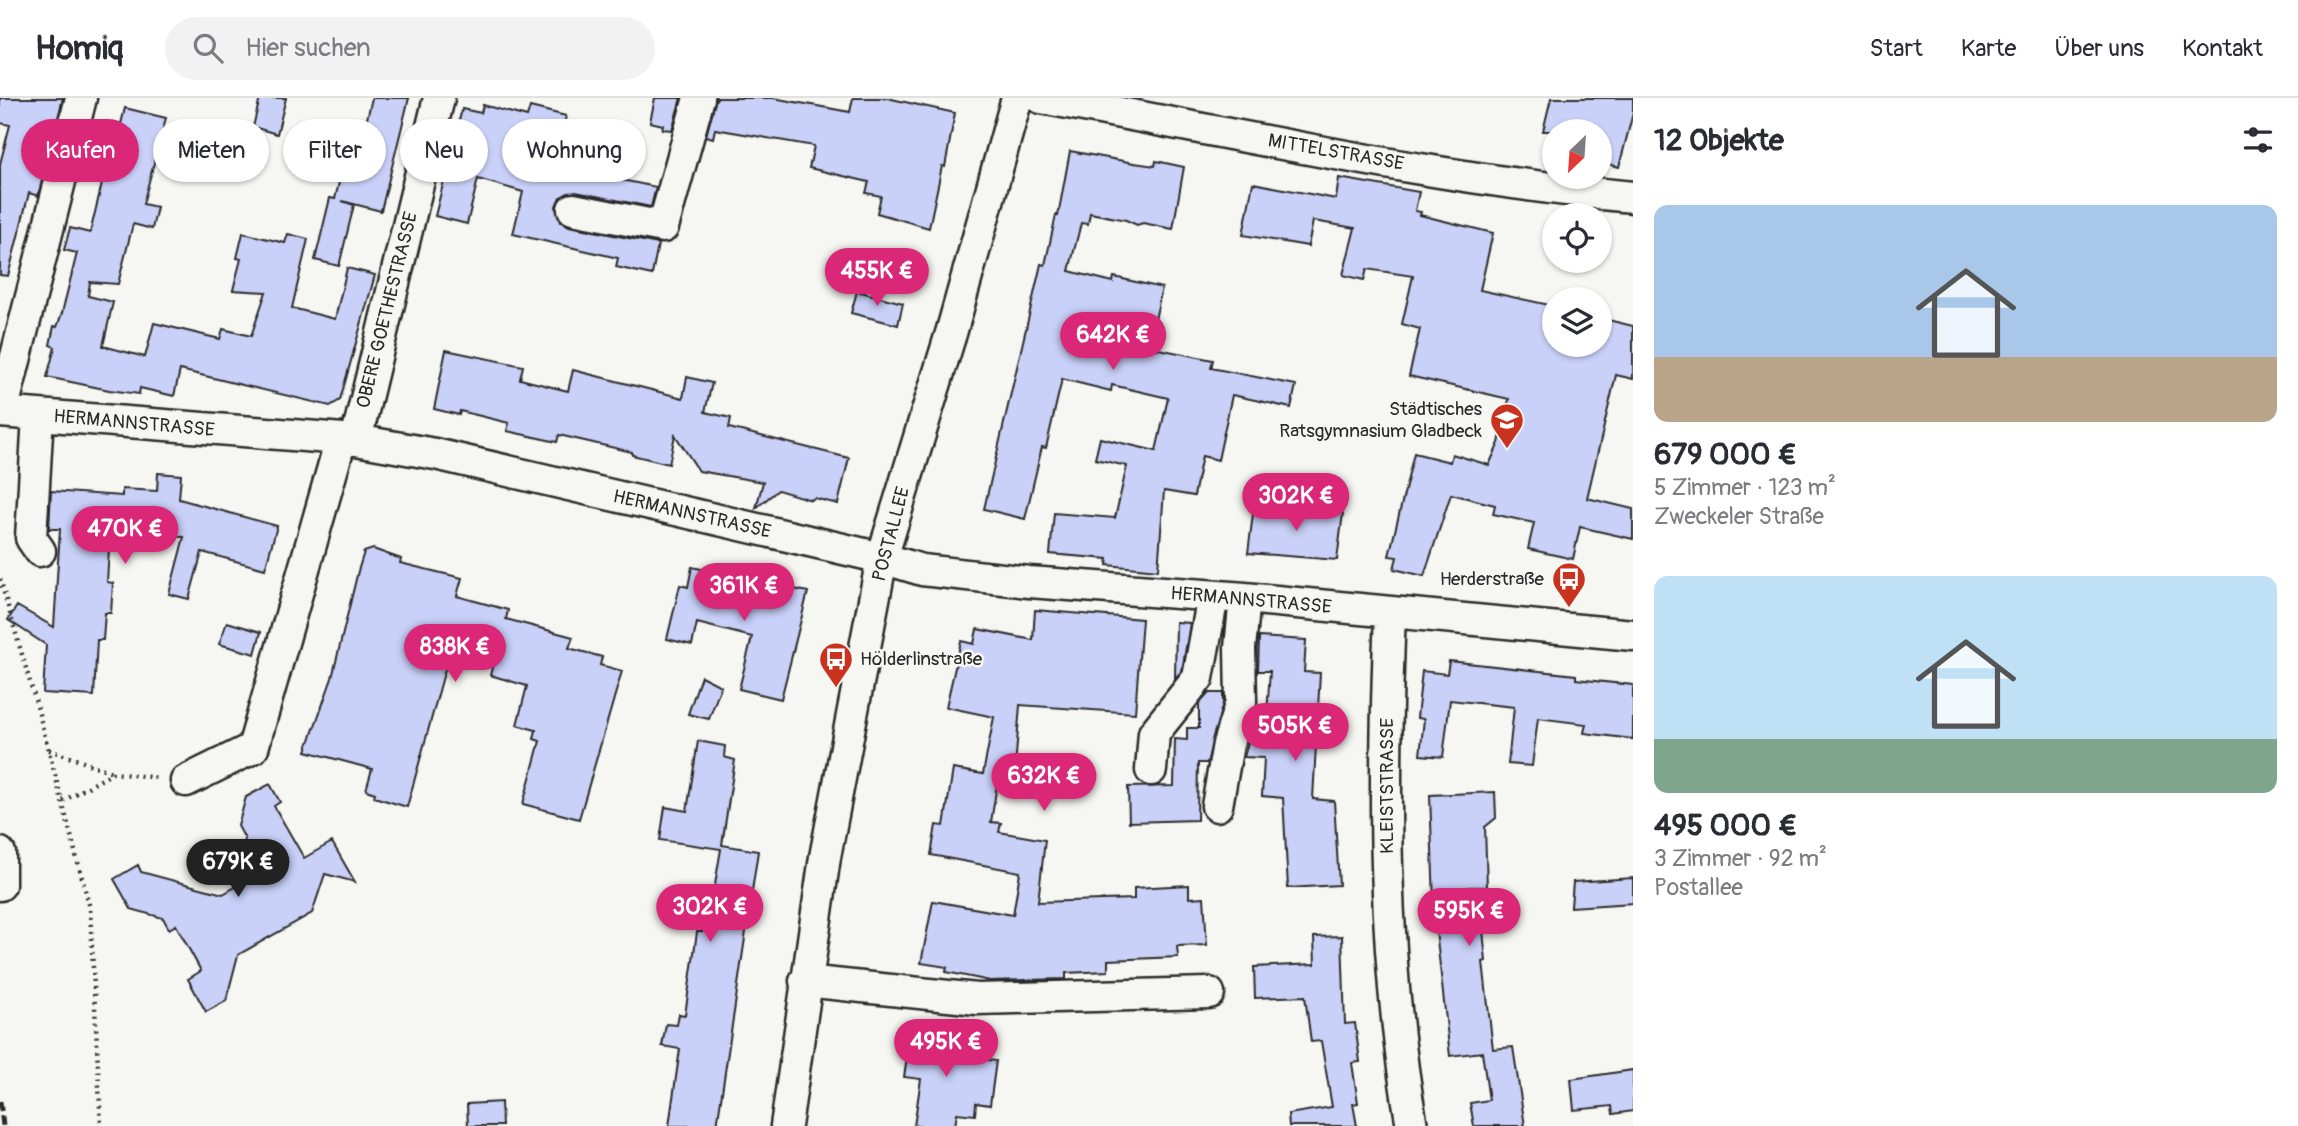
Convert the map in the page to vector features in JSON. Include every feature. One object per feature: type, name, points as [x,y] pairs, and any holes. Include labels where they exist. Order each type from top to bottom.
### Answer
[{"type":"street","points":[[1,412],[81,98]]},
{"type":"street","name":"OBERE GOETHESTRASSE","points":[[186,781],[253,748],[349,440],[439,98]]},
{"type":"street","points":[[573,209],[663,228],[699,98]]},
{"type":"street","name":"POSTALLEE","points":[[786,1126],[806,981],[844,748],[882,558],[952,330],[1017,98]]},
{"type":"street","name":"MITTELSTRASSE","points":[[1041,98],[1383,161],[1574,192],[1633,197]]},
{"type":"street","name":"HERMANNSTRASSE","points":[[1,412],[349,440],[435,454],[882,558],[922,570],[1029,582],[1245,598],[1633,635]]},
{"type":"street","points":[[38,415],[31,538],[40,551]]},
{"type":"street","points":[[1151,770],[1154,733],[1199,678],[1213,596]]},
{"type":"street","points":[[1217,806],[1228,744],[1241,702],[1240,648],[1245,598]]},
{"type":"street","name":"KLEISTSTRASSE","points":[[1390,613],[1386,721],[1388,899],[1402,1070],[1412,1126]]},
{"type":"street","points":[[0,853],[0,885]]},
{"type":"street","points":[[806,981],[977,999],[1209,993]]},
{"type":"path","points":[[0,579],[63,801],[90,908],[101,1126]]},
{"type":"path","points":[[49,750],[113,773],[186,781]]},
{"type":"path","points":[[63,801],[113,773]]},
{"type":"building","points":[[0,98],[63,98],[58,119],[21,119],[21,182],[42,182],[38,196],[29,193],[8,276],[0,275],[0,164],[10,125],[0,123]]},
{"type":"building","points":[[260,98],[286,98],[277,134],[269,132],[269,119],[255,119]]},
{"type":"building","points":[[372,98],[409,98],[404,119],[400,119],[400,134],[381,211],[342,201],[354,205],[339,266],[315,260],[330,198],[335,199],[339,182],[386,182],[386,119],[367,119]]},
{"type":"building","points":[[655,98],[681,98],[672,130],[662,129],[663,125],[650,122]]},
{"type":"building","points":[[716,98],[773,98],[850,112],[853,98],[887,98],[955,113],[945,167],[942,166],[929,228],[877,213],[881,196],[866,193],[869,182],[809,168],[814,146],[715,129],[713,138],[706,136]]},
{"type":"building","points":[[1551,98],[1633,98],[1633,113],[1619,167],[1612,165],[1612,119],[1546,119]]},
{"type":"building","points":[[483,105],[527,117],[530,107],[566,116],[565,119],[502,119],[502,182],[631,182],[656,187],[651,207],[576,192],[560,197],[556,206],[561,222],[569,226],[658,244],[652,275],[616,267],[618,258],[513,234],[523,192],[488,182],[488,119],[459,119],[462,109],[481,113]]},
{"type":"building","points":[[125,108],[166,118],[153,119],[153,167],[143,204],[157,207],[152,229],[133,224],[118,284],[90,282],[88,296],[113,302],[103,346],[145,357],[154,323],[220,339],[223,329],[251,336],[266,292],[233,290],[241,259],[237,258],[243,233],[285,243],[288,234],[308,239],[292,308],[335,319],[347,268],[375,275],[340,400],[330,406],[180,370],[174,396],[140,388],[139,394],[109,390],[47,377],[55,347],[50,345],[54,326],[57,327],[62,313],[77,253],[64,250],[70,228],[90,233],[102,182],[139,182],[139,119],[122,119]]},
{"type":"building","points":[[1070,151],[1155,166],[1156,161],[1184,167],[1173,229],[1143,223],[1137,225],[1126,220],[1090,213],[1088,224],[1081,223],[1069,271],[1113,282],[1114,277],[1162,288],[1149,347],[1213,360],[1211,368],[1296,385],[1291,408],[1232,395],[1218,460],[1202,456],[1194,496],[1164,491],[1158,570],[1107,565],[1108,559],[1050,554],[1054,513],[1115,518],[1127,466],[1095,459],[1100,438],[1156,451],[1168,398],[1112,385],[1111,391],[1062,379],[1046,448],[1042,447],[1025,519],[984,509],[1041,264],[1045,265],[1056,215],[1058,216]]},
{"type":"building","points":[[1339,178],[1419,192],[1415,211],[1421,212],[1420,215],[1493,233],[1480,290],[1542,303],[1542,357],[1612,357],[1612,321],[1633,326],[1633,379],[1616,375],[1587,498],[1633,509],[1633,539],[1580,527],[1573,559],[1528,549],[1534,523],[1493,514],[1495,505],[1451,494],[1424,576],[1394,569],[1397,557],[1389,556],[1414,453],[1450,462],[1452,454],[1489,465],[1499,443],[1509,399],[1409,376],[1420,329],[1402,324],[1413,276],[1367,269],[1364,280],[1343,275],[1355,228],[1313,221],[1308,246],[1243,235],[1253,183],[1336,199]]},
{"type":"building","points":[[444,182],[477,182],[467,224],[435,216]]},
{"type":"building","points":[[857,291],[903,303],[898,325],[851,313]]},
{"type":"building","points":[[446,350],[523,366],[520,379],[568,391],[573,370],[683,398],[687,377],[712,383],[705,412],[731,418],[729,428],[849,458],[838,504],[814,498],[811,500],[778,490],[756,508],[763,482],[699,471],[675,435],[669,464],[632,455],[632,452],[559,435],[557,442],[507,431],[509,423],[460,411],[459,415],[434,409]]},
{"type":"building","points":[[158,473],[181,475],[179,499],[277,526],[265,569],[202,552],[189,599],[169,594],[184,537],[110,533],[107,582],[113,583],[111,613],[105,613],[103,640],[97,640],[94,696],[43,693],[46,645],[8,620],[17,606],[54,627],[60,529],[49,529],[51,491],[122,496],[122,489],[157,491]]},
{"type":"building","points":[[1254,506],[1343,513],[1337,560],[1248,553]]},
{"type":"building","points":[[373,549],[401,559],[400,563],[462,578],[457,596],[508,610],[506,619],[573,637],[569,648],[602,657],[600,665],[622,671],[579,819],[523,804],[540,741],[534,739],[536,730],[517,725],[527,686],[490,675],[495,657],[450,651],[407,807],[374,797],[375,793],[366,790],[372,769],[306,751],[332,678],[364,552]]},
{"type":"building","points":[[692,567],[808,592],[781,699],[739,689],[752,637],[697,623],[692,645],[667,639],[680,585],[688,587]]},
{"type":"building","points":[[1035,610],[1142,619],[1135,713],[1020,705],[1014,780],[998,778],[991,822],[1001,823],[999,832],[1045,840],[1038,902],[1134,899],[1134,888],[1189,885],[1189,898],[1204,897],[1207,945],[1177,946],[1178,957],[1108,960],[1108,971],[1066,973],[1066,979],[990,981],[946,972],[947,967],[921,963],[933,901],[1013,915],[1020,872],[931,855],[936,825],[944,826],[953,769],[983,774],[994,717],[946,707],[961,641],[974,644],[977,629],[1033,640]]},
{"type":"building","points":[[227,622],[261,632],[255,654],[219,644]]},
{"type":"building","points":[[1176,622],[1190,623],[1182,671],[1175,678]]},
{"type":"building","points":[[1259,637],[1306,640],[1304,672],[1320,673],[1313,799],[1334,801],[1339,885],[1288,888],[1283,798],[1262,796],[1264,758],[1244,757],[1256,713],[1267,714],[1270,671],[1258,671]]},
{"type":"building","points":[[1449,661],[1576,675],[1576,679],[1633,685],[1633,739],[1584,733],[1586,724],[1538,718],[1532,766],[1508,764],[1514,707],[1450,700],[1443,757],[1420,755],[1424,719],[1417,718],[1422,671],[1447,674]]},
{"type":"building","points":[[701,676],[721,686],[709,719],[688,714]]},
{"type":"building","points":[[1209,693],[1223,693],[1223,703],[1207,763],[1198,763],[1197,820],[1129,822],[1128,787],[1174,786],[1175,739],[1187,740],[1187,728],[1199,728],[1199,704]]},
{"type":"building","points":[[698,741],[725,746],[724,757],[735,760],[722,845],[758,851],[717,1126],[669,1126],[680,1049],[662,1046],[666,1024],[677,1025],[679,1014],[685,1015],[697,932],[702,932],[705,914],[710,914],[721,849],[660,840],[665,807],[687,811]]},
{"type":"building","points":[[270,784],[280,802],[274,806],[304,858],[332,842],[355,882],[325,874],[312,913],[238,955],[226,1001],[206,1012],[188,979],[201,971],[176,925],[169,929],[163,918],[131,909],[114,879],[138,865],[141,872],[223,894],[286,858],[243,846],[245,839],[238,826],[246,797]]},
{"type":"building","points":[[1495,792],[1496,818],[1485,827],[1487,887],[1469,887],[1474,931],[1483,930],[1486,961],[1483,962],[1493,1049],[1513,1047],[1525,1126],[1474,1126],[1470,1103],[1489,1100],[1482,1052],[1450,1056],[1434,913],[1439,912],[1434,902],[1430,795]]},
{"type":"building","points":[[1633,878],[1633,903],[1571,907],[1573,882]]},
{"type":"building","points":[[1342,936],[1345,1024],[1355,1023],[1360,1062],[1352,1063],[1358,1103],[1353,1104],[1357,1126],[1289,1126],[1288,1114],[1332,1107],[1321,1041],[1311,1042],[1305,996],[1255,998],[1254,967],[1315,964],[1314,937]]},
{"type":"building","points":[[912,1025],[949,1030],[946,1047],[952,1048],[951,1055],[996,1061],[990,1105],[976,1103],[975,1115],[957,1113],[955,1126],[914,1126],[921,1079],[904,1077]]},
{"type":"building","points":[[1633,1070],[1633,1111],[1613,1114],[1612,1106],[1574,1110],[1571,1079]]},
{"type":"building","points":[[501,1102],[502,1126],[468,1126],[467,1104]]},
{"type":"railway","points":[[0,1101],[3,1126]]},
{"type":"place","name":"Städtisches Ratsgymnasium Gladbeck","points":[[1507,450]]},
{"type":"place","name":"Herderstraße","points":[[1569,609]]},
{"type":"place","name":"Hölderlinstraße","points":[[836,689]]}]
